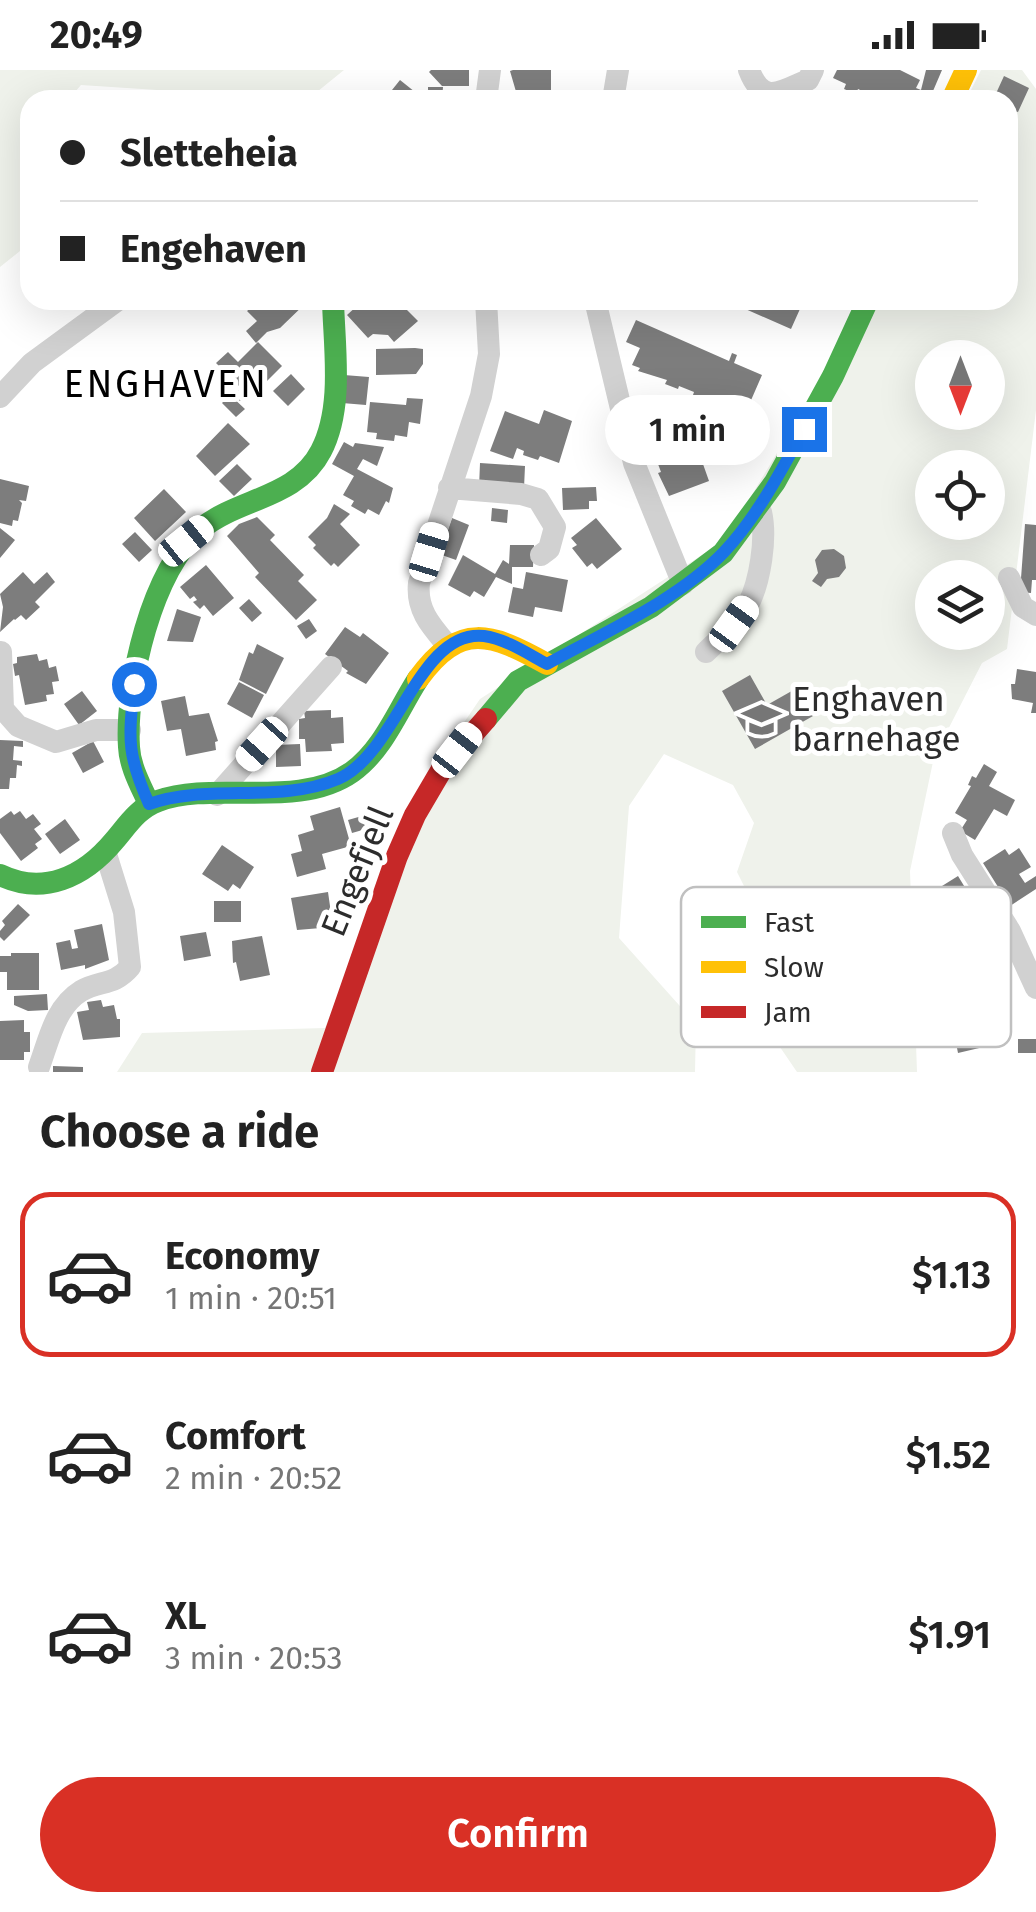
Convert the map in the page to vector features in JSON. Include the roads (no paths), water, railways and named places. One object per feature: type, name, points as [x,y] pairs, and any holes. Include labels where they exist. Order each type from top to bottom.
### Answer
[{"type":"street","points":[[782,90],[808,80],[813,70]]},
{"type":"street","points":[[0,397],[32,363],[104,310]]},
{"type":"street","points":[[149,804],[133,768],[130,730],[134,684],[161,584],[176,553],[204,526],[294,482],[310,469],[320,453],[331,413],[333,310]]},
{"type":"street","points":[[448,646],[417,599],[481,396],[489,354],[487,310]]},
{"type":"street","points":[[597,310],[634,463],[683,584]]},
{"type":"street","name":"Engefjell","points":[[322,1072],[352,978],[415,816],[442,769],[518,680],[651,606],[723,553],[775,482],[833,376],[863,310]]},
{"type":"street","points":[[449,488],[538,499],[555,527],[549,549],[541,555]]},
{"type":"street","points":[[706,652],[749,604],[764,544],[762,512],[756,509]]},
{"type":"street","points":[[1009,578],[1023,607],[1036,615]]},
{"type":"street","points":[[0,875],[14,883],[32,886],[58,883],[74,876],[105,851],[149,804],[172,796],[308,787],[347,775],[378,747],[429,664],[448,646],[464,638],[482,636],[498,640],[547,664]]},
{"type":"street","points":[[2,652],[3,709],[18,726],[56,742],[96,730],[130,730]]},
{"type":"street","points":[[217,795],[331,667]]},
{"type":"street","points":[[952,833],[982,887]]},
{"type":"street","points":[[39,1068],[65,1005],[82,990],[120,979],[130,967],[124,912],[105,851]]},
{"type":"street","points":[[1011,933],[1036,988]]},
{"type":"place","name":"Enghaven barnehage","points":[[762,719]]},
{"type":"district","name":"ENGHAVEN","points":[[166,384]]}]
